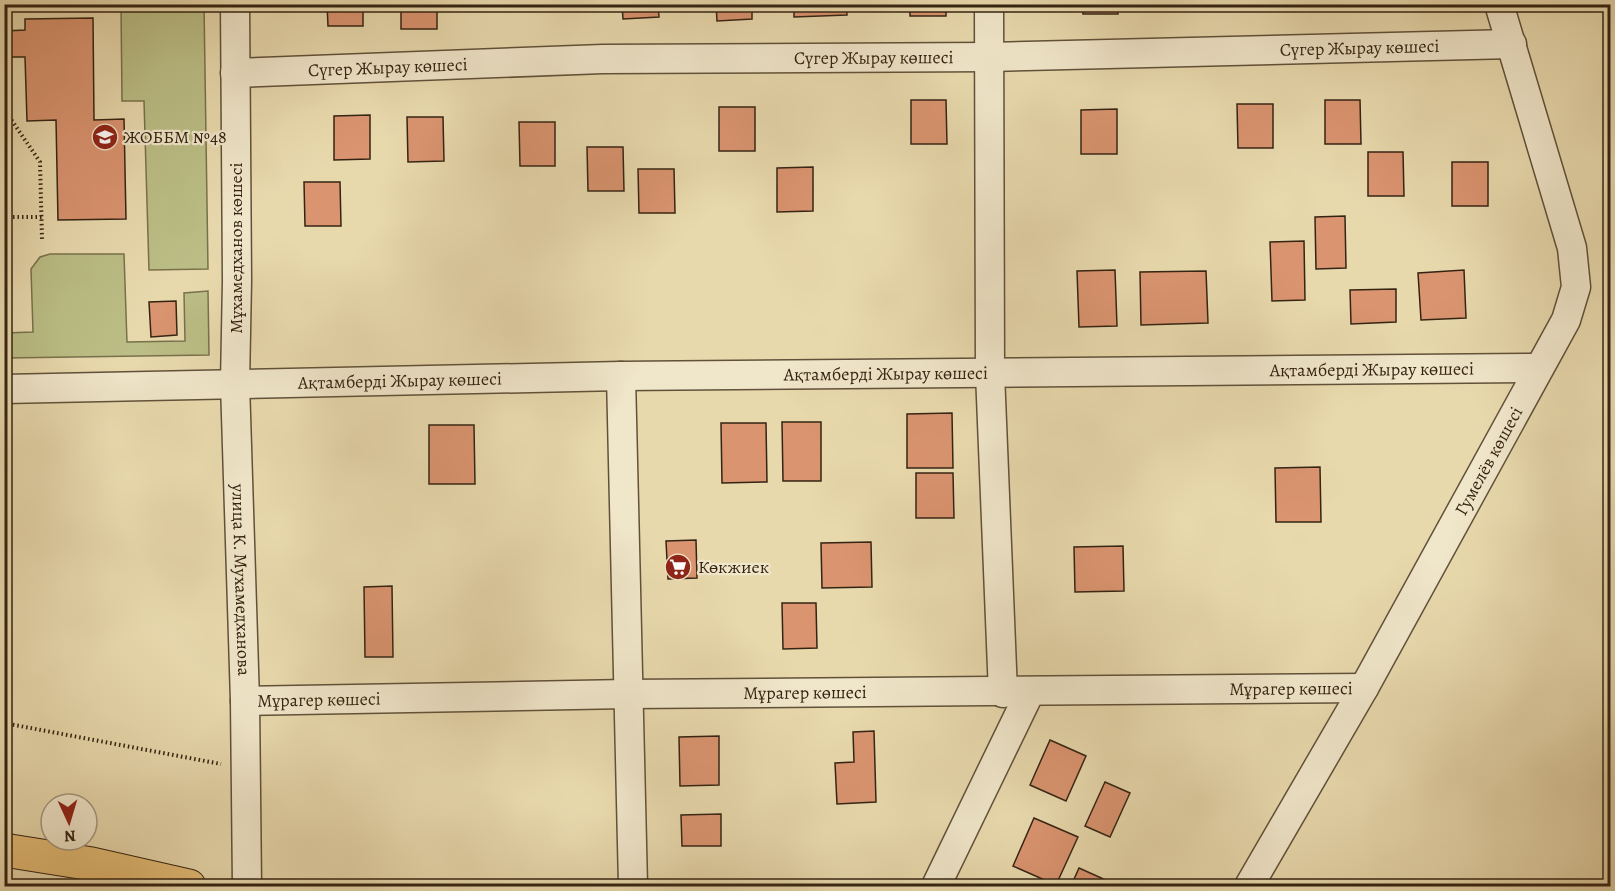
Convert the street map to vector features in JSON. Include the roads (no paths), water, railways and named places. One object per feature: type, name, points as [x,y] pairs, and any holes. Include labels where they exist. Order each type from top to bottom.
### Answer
[{"type":"main road","points":[[4,850],[92,864],[189,886]]},
{"type":"street","name":"Мұхамедханов көшесі","points":[[235,4],[237,280],[235,383]]},
{"type":"street","points":[[936,886],[1016,692],[990,373],[989,4]]},
{"type":"street","name":"Гумелёв көшесі","points":[[1249,886],[1364,688],[1566,320],[1576,287],[1572,248],[1565,217],[1499,4]]},
{"type":"street","name":"Сүгер Жырау көшесі","points":[[235,73],[603,59],[990,57],[1512,44]]},
{"type":"street","name":"Ақтамберді Жырау көшесі","points":[[4,389],[621,376],[1538,368]]},
{"type":"street","points":[[621,376],[633,886]]},
{"type":"street","name":"улица К. Мухамедханова","points":[[235,383],[245,702],[247,886]]},
{"type":"street","name":"Мұрагер көшесі","points":[[245,702],[627,694],[1364,688]]},
{"type":"place","name":"ЖОББМ №48","points":[[105,137]]},
{"type":"place","name":"Көкжиек","points":[[678,567]]}]
